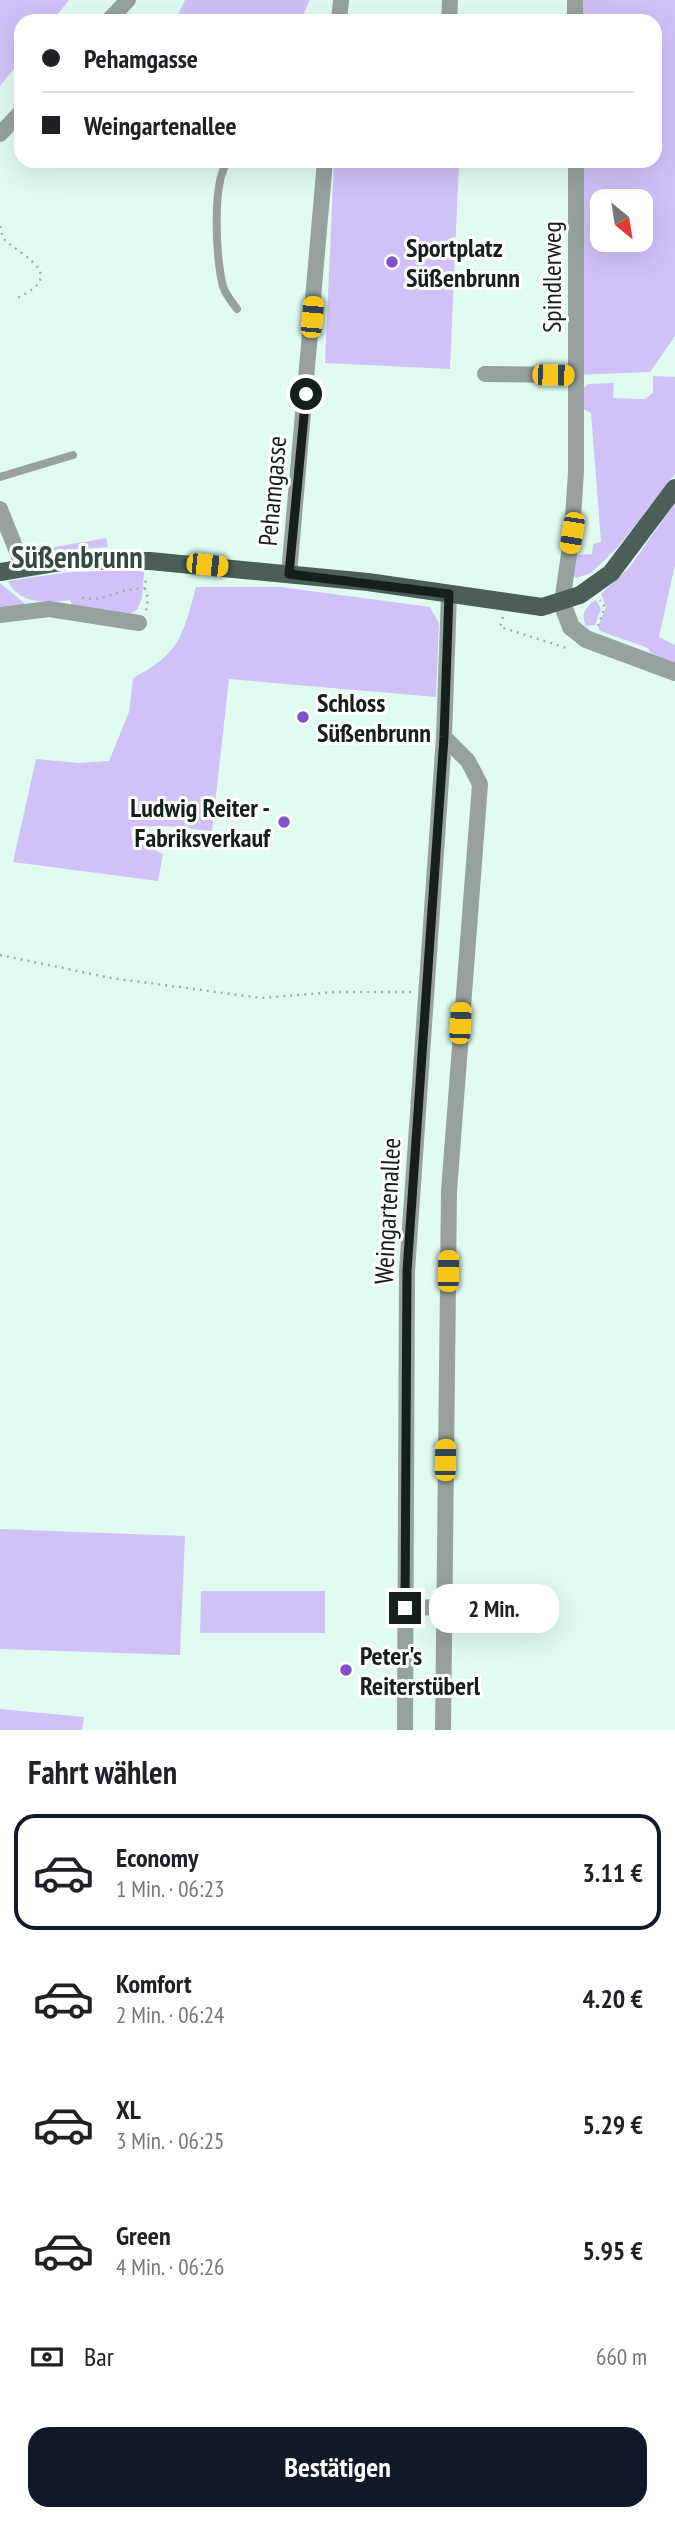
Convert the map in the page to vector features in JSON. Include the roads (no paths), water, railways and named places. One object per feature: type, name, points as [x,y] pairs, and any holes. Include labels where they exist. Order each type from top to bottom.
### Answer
[{"type":"main road","points":[[0,572],[56,562],[128,560],[289,574],[535,607],[562,603],[588,591],[611,573],[675,488]]},
{"type":"street","points":[[115,14],[128,0]]},
{"type":"street","points":[[0,134],[14,119]]},
{"type":"street","name":"Pehamgasse","points":[[289,574],[324,168]]},
{"type":"street","name":"Spindlerweg","points":[[562,603],[576,472],[576,168]]},
{"type":"street","points":[[485,374],[575,375]]},
{"type":"street","points":[[0,509],[23,567]]},
{"type":"street","name":"Weingartenallee","points":[[405,1730],[407,1271],[444,737],[449,594]]},
{"type":"street","points":[[562,603],[571,627],[578,634],[675,672]]},
{"type":"street","points":[[0,615],[49,609],[139,622]]},
{"type":"street","points":[[443,1730],[449,1191],[461,995],[480,784],[468,761],[444,737]]},
{"type":"street","points":[[405,1608],[443,1607]]},
{"type":"lane","points":[[225,168],[219,192],[217,253],[223,288],[237,309]]},
{"type":"lane","points":[[0,477],[74,454]]},
{"type":"place","name":"Sportplatz Süßenbrunn","points":[[392,262]]},
{"type":"place","name":"Schloss Süßenbrunn","points":[[303,717]]},
{"type":"place","name":"Ludwig Reiter - Fabriksverkauf","points":[[284,822]]},
{"type":"place","name":"Peter's Reiterstüberl","points":[[346,1670]]},
{"type":"district","name":"Süßenbrunn","points":[[77,556]]}]
